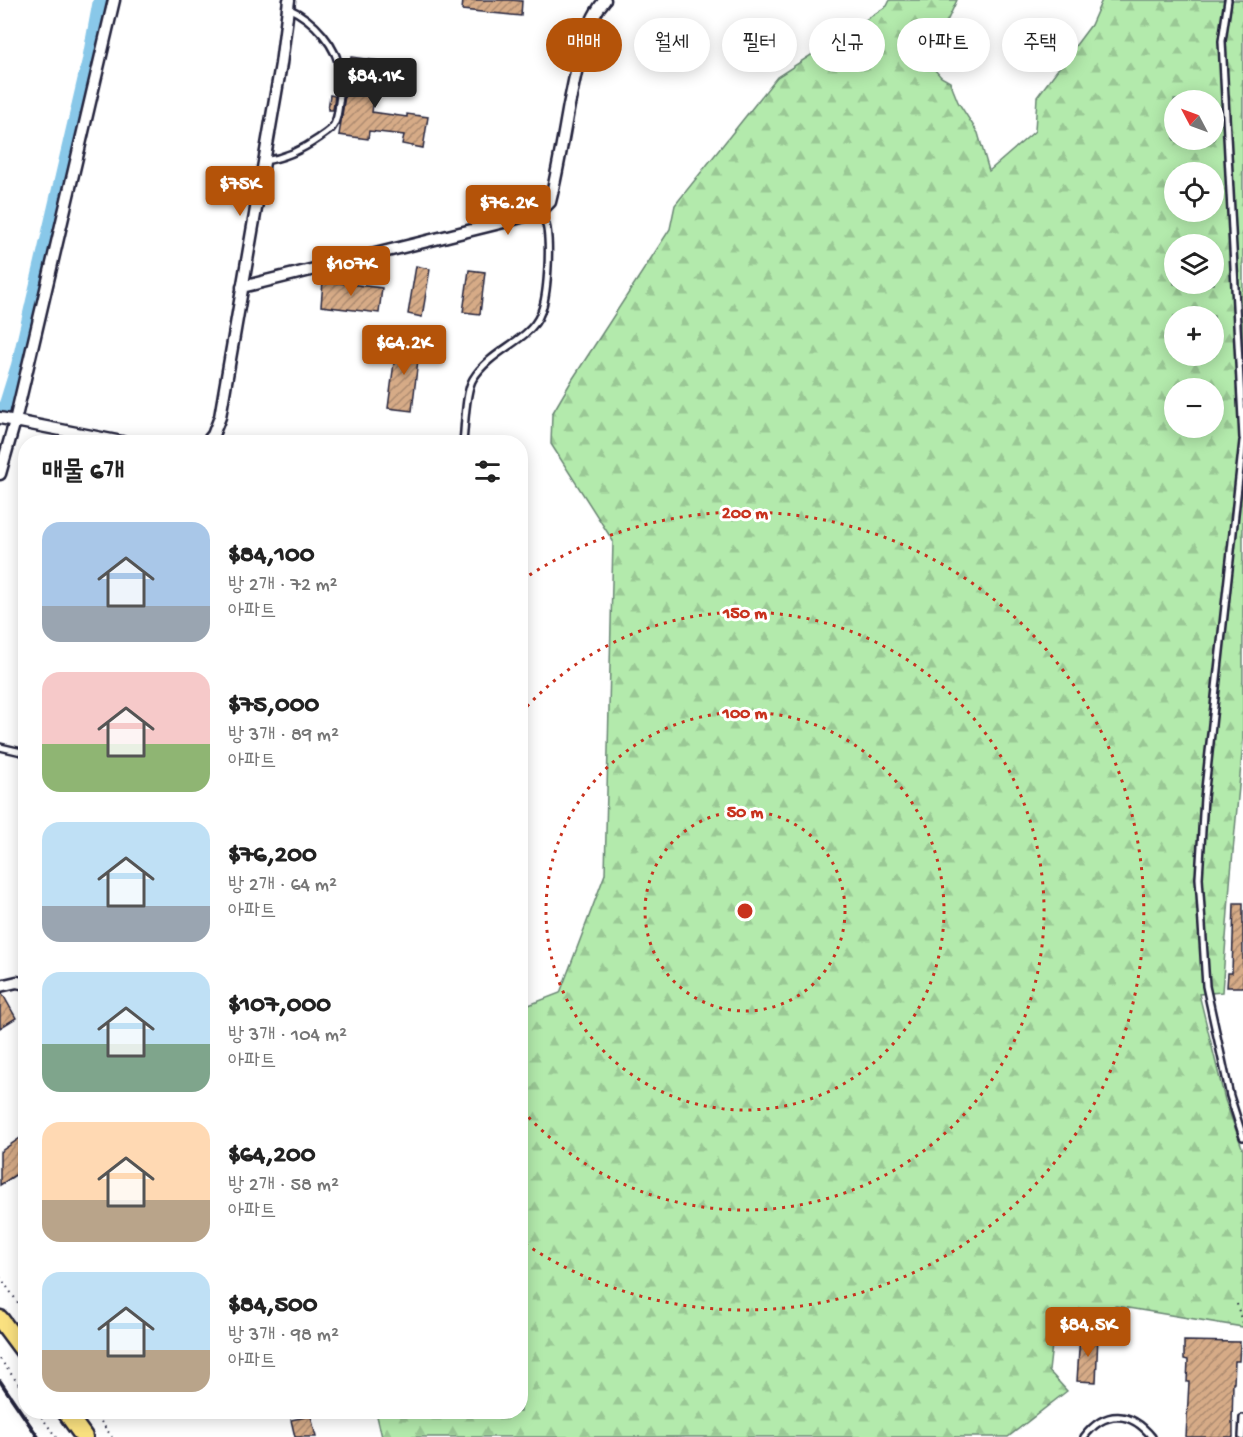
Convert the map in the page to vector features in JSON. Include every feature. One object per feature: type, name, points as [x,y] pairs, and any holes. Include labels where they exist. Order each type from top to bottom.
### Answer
[{"type":"main road","points":[[0,1319],[18,1343]]},
{"type":"main road","points":[[71,1419],[84,1437]]},
{"type":"street","points":[[0,474],[15,421],[114,0]]},
{"type":"street","points":[[242,287],[541,211],[550,202],[585,38],[605,0]]},
{"type":"street","points":[[213,435],[220,417],[281,64],[288,4]]},
{"type":"street","points":[[0,418],[86,435]]},
{"type":"street","points":[[0,986],[18,982]]},
{"type":"lane","points":[[1228,0],[1222,41],[1243,440],[1204,798],[1199,878],[1206,986],[1230,1096],[1243,1137]]},
{"type":"lane","points":[[264,161],[278,159],[301,150],[317,140],[330,130],[338,111],[341,75],[337,58],[313,24],[288,4]]},
{"type":"lane","points":[[464,435],[468,397],[473,379],[493,356],[525,334],[536,323],[542,310],[548,262],[547,229],[541,211]]},
{"type":"lane","points":[[0,747],[18,751]]},
{"type":"lane","points":[[1084,1437],[1094,1425],[1119,1416],[1140,1424],[1152,1437]]},
{"type":"lane","points":[[1242,1437],[1243,1418]]},
{"type":"path","points":[[0,1277],[18,1303]]},
{"type":"path","points":[[1236,1304],[1243,1327]]},
{"type":"path","points":[[0,1359],[18,1383]]},
{"type":"path","points":[[43,1419],[56,1437]]},
{"type":"path","points":[[99,1419],[112,1437]]},
{"type":"green space","points":[[890,0],[957,0],[949,18],[897,18],[897,72],[937,72],[950,82],[958,102],[978,133],[989,171],[1035,131],[1037,97],[1056,72],[1078,72],[1078,42],[1091,25],[1102,0],[1243,0],[1243,743],[1222,992],[1199,994],[1225,1100],[1243,1150],[1243,1327],[1116,1306],[1061,1317],[1052,1345],[1049,1371],[1067,1391],[1008,1437],[382,1437],[378,1419],[528,1419],[528,1005],[560,993],[605,874],[613,541],[551,444],[552,414],[670,229],[675,205],[777,77],[785,72],[797,72],[797,64],[809,56],[809,72],[885,72],[885,18],[868,18],[887,6]]},
{"type":"building","points":[[463,0],[522,1],[521,16],[462,10]]},
{"type":"building","points":[[351,57],[379,61],[372,112],[407,117],[407,114],[428,117],[423,148],[402,144],[404,135],[369,131],[368,139],[339,135]]},
{"type":"building","points":[[330,95],[335,96],[333,110],[328,110]]},
{"type":"building","points":[[416,266],[430,269],[422,317],[408,314]]},
{"type":"building","points":[[469,270],[485,272],[480,314],[463,312]]},
{"type":"building","points":[[323,281],[382,288],[379,313],[321,306]]},
{"type":"building","points":[[397,340],[420,343],[412,411],[388,408]]},
{"type":"building","points":[[1234,903],[1243,903],[1243,987],[1227,987],[1228,973],[1232,973]]},
{"type":"building","points":[[0,993],[16,1018],[0,1028]]},
{"type":"building","points":[[18,1140],[18,1173],[0,1185],[0,1152]]},
{"type":"building","points":[[1080,1334],[1098,1335],[1096,1382],[1077,1381]]},
{"type":"building","points":[[1184,1341],[1240,1342],[1239,1361],[1235,1361],[1233,1383],[1233,1437],[1186,1437],[1189,1382],[1187,1382],[1188,1360],[1184,1359]]},
{"type":"building","points":[[312,1419],[316,1437],[295,1437],[291,1420]]},
{"type":"waterway","points":[[5,407],[18,365],[89,60],[100,0]]},
{"type":"railway","points":[[0,1381],[18,1408]]},
{"type":"railway","points":[[26,1419],[38,1437]]}]
